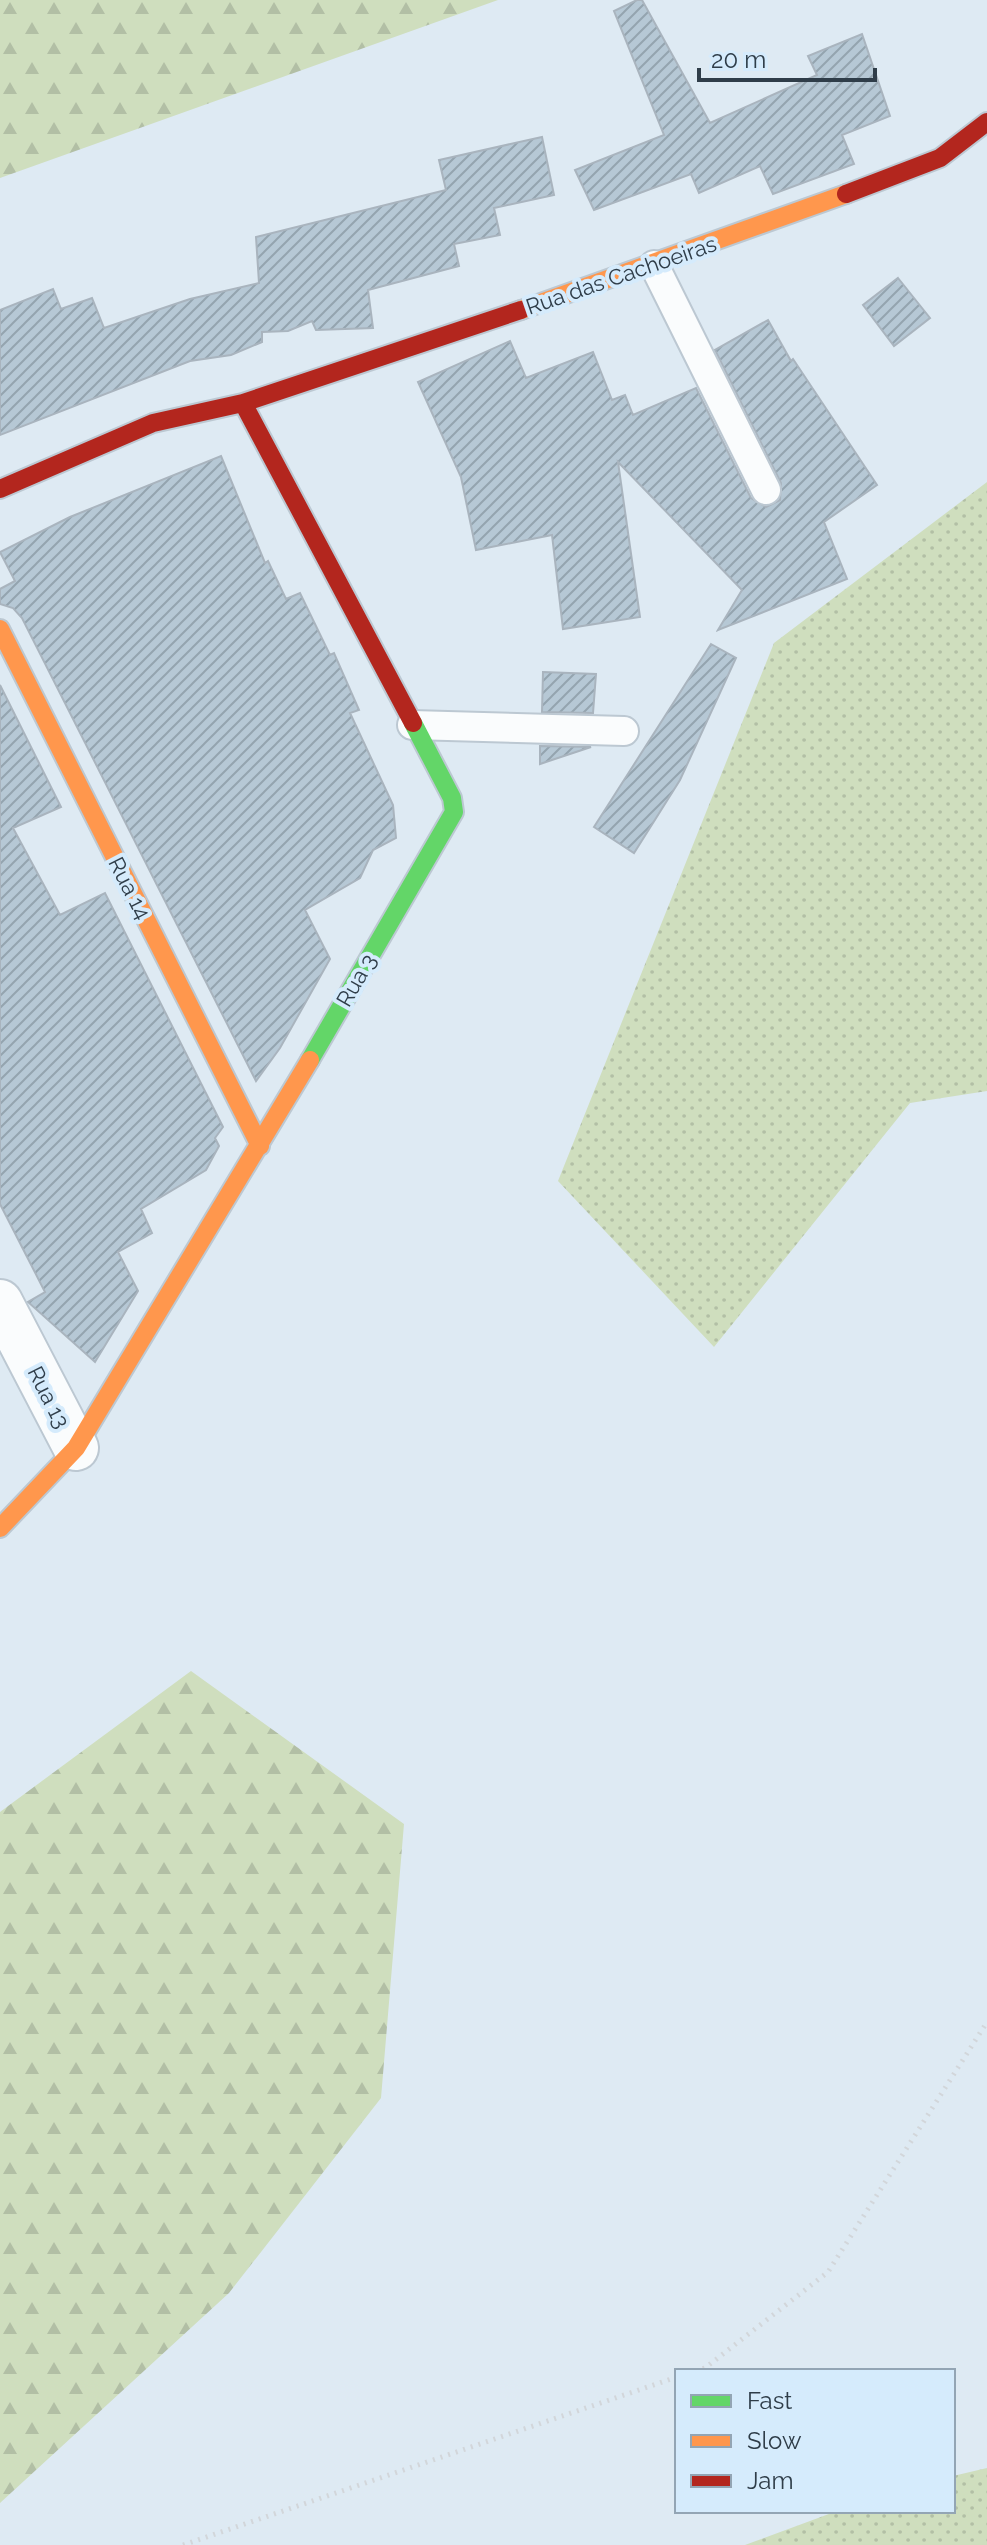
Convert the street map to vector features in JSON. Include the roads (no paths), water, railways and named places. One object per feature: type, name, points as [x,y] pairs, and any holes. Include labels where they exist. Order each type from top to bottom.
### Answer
[{"type":"street","name":"Rua das Cachoeiras","points":[[0,489],[153,423],[243,403],[654,265],[940,158],[987,122]]},
{"type":"street","name":"Rua 3","points":[[0,1528],[76,1448],[260,1146],[454,812],[452,798],[243,403]]},
{"type":"street","name":"Rua 14","points":[[0,629],[260,1146]]},
{"type":"street","name":"Rua 13","points":[[0,1302],[76,1448]]},
{"type":"lane","points":[[654,265],[766,490]]},
{"type":"lane","points":[[412,725],[624,731]]}]
